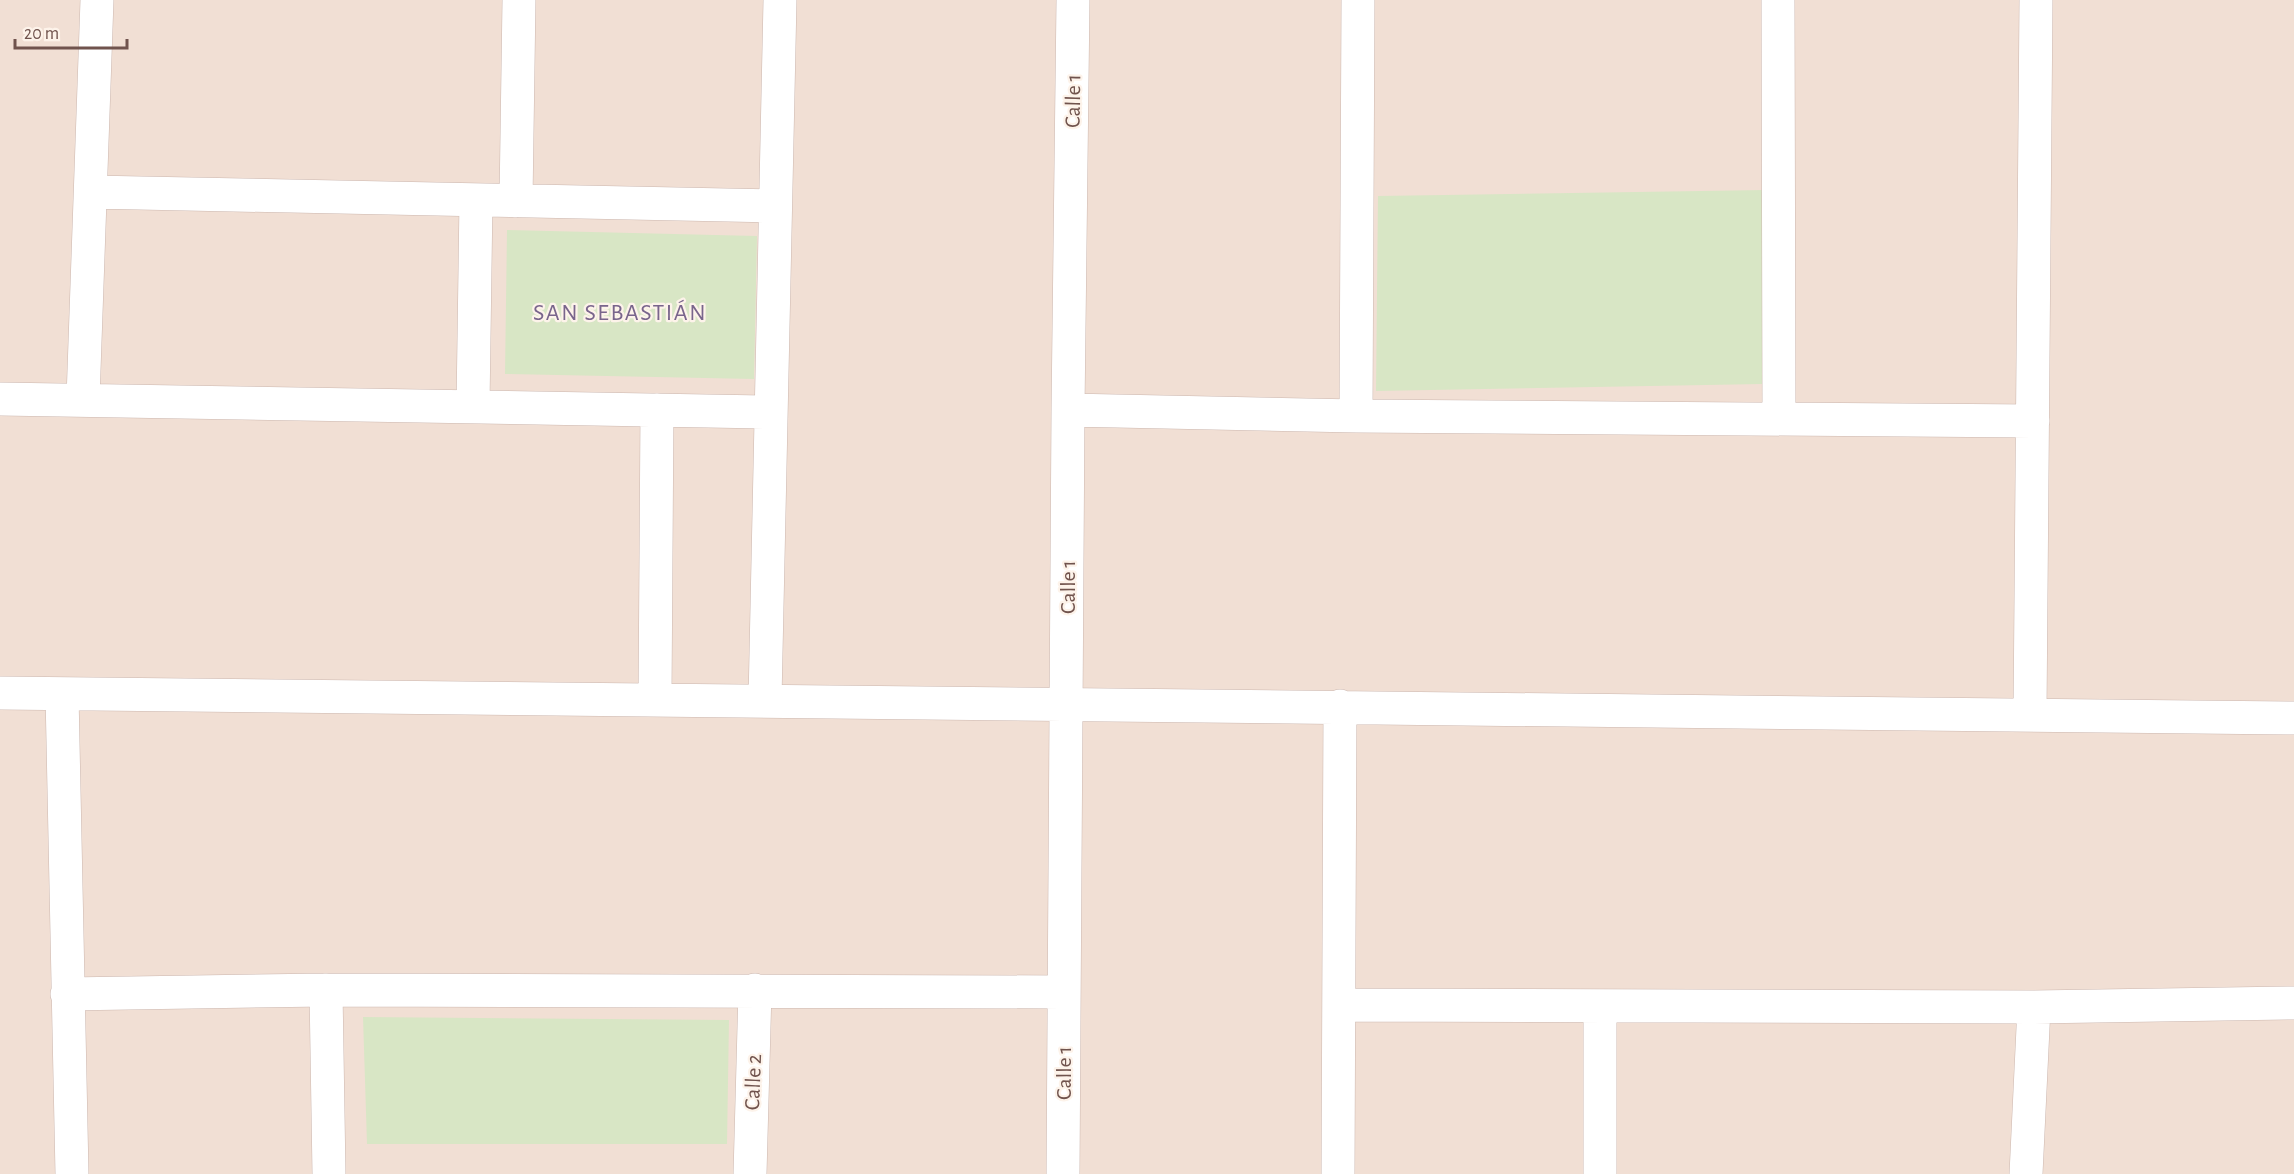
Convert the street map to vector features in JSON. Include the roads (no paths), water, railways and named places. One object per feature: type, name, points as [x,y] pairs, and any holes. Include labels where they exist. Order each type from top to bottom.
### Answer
[{"type":"street","points":[[83,399],[97,0]]},
{"type":"street","points":[[516,201],[519,0]]},
{"type":"street","points":[[765,700],[780,0]]},
{"type":"street","name":"Calle 1","points":[[1063,1174],[1073,0]]},
{"type":"street","points":[[1356,416],[1358,0]]},
{"type":"street","points":[[1778,0],[1779,417]]},
{"type":"street","points":[[2030,715],[2036,0]]},
{"type":"street","points":[[91,192],[775,206]]},
{"type":"street","points":[[473,406],[476,200]]},
{"type":"street","points":[[0,399],[771,412]]},
{"type":"street","points":[[655,699],[657,410]]},
{"type":"street","points":[[1068,410],[1356,416],[1779,417],[2033,421]]},
{"type":"street","points":[[0,693],[2294,718]]},
{"type":"street","points":[[62,694],[72,1174]]},
{"type":"street","points":[[1338,1174],[1340,706]]},
{"type":"street","points":[[67,994],[326,990],[1063,992]]},
{"type":"street","points":[[326,990],[329,1174]]},
{"type":"street","name":"Calle 2","points":[[750,1174],[755,990]]},
{"type":"street","points":[[1339,1005],[2034,1007],[2294,1003]]},
{"type":"street","points":[[1600,1006],[1600,1174]]},
{"type":"street","points":[[2026,1174],[2034,1007]]},
{"type":"district","name":"SAN SEBASTIÁN","points":[[620,312]]}]
